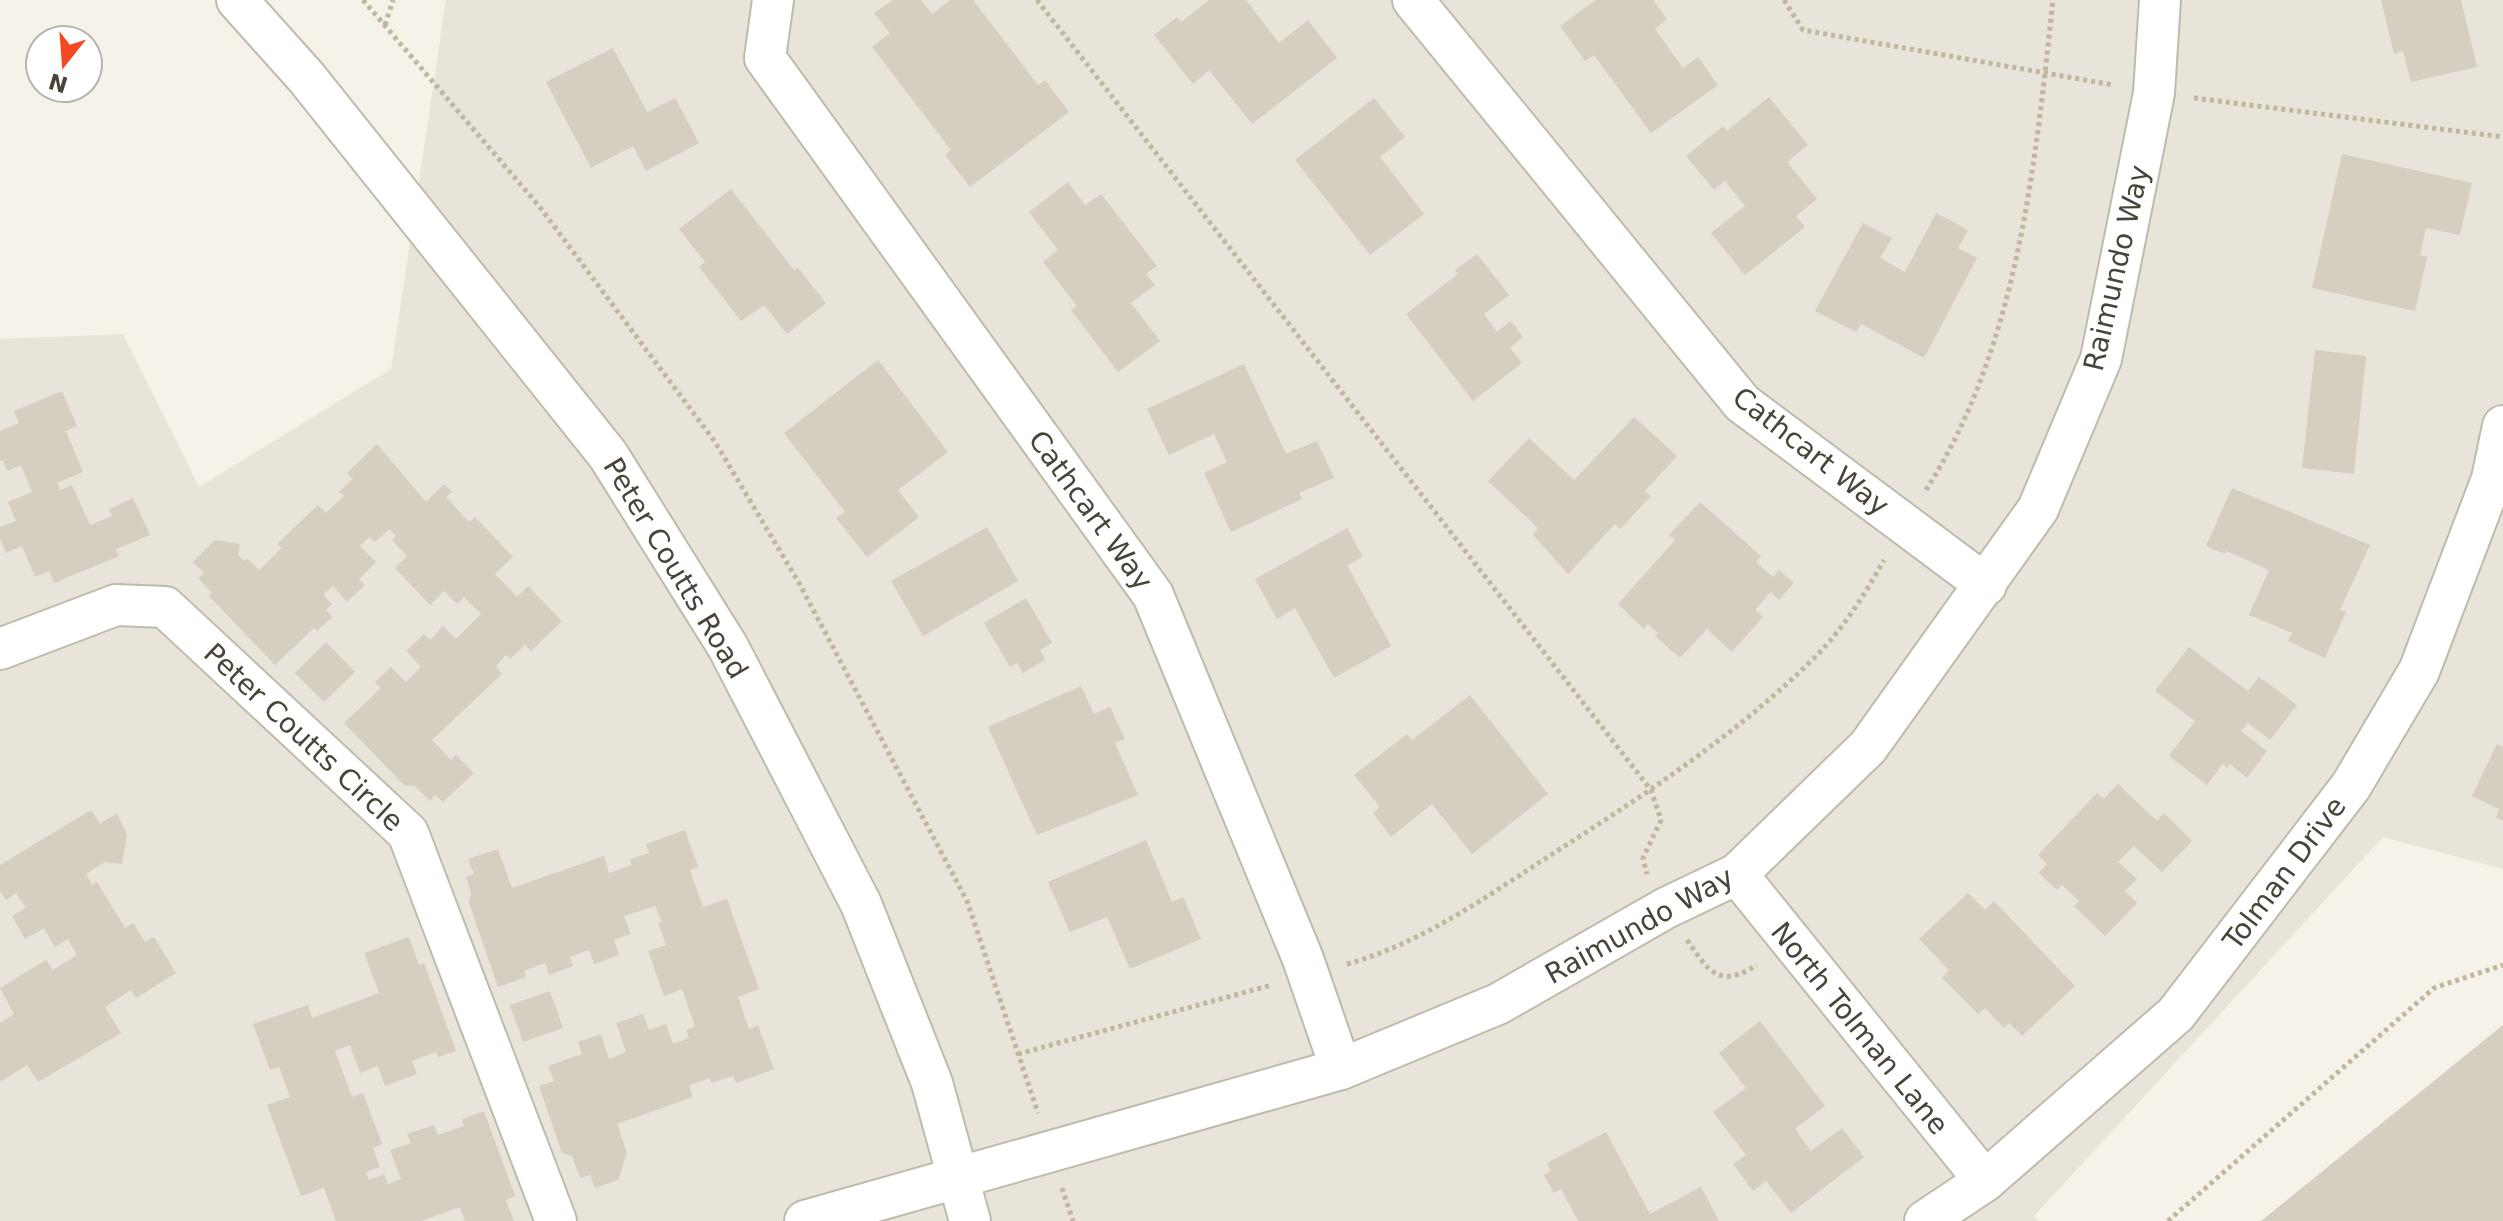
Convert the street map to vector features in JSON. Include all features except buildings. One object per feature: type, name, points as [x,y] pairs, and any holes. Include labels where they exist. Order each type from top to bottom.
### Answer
[{"type":"street","name":"Peter Coutts Road","points":[[237,0],[306,77],[608,455],[728,647],[861,904],[932,1083],[970,1221]]},
{"type":"street","name":"Cathcart Way","points":[[773,0],[765,58],[1153,595],[1308,974],[1341,1069]]},
{"type":"street","name":"Cathcart Way","points":[[1413,0],[1742,403],[1986,585]]},
{"type":"street","name":"Raimundo Way","points":[[960,1178],[1341,1069],[1498,1004],[1666,908],[1737,874],[1868,747],[2038,509],[2101,359],[2154,93],[2160,0]]},
{"type":"street","name":"Tolman Drive","points":[[1925,1221],[1985,1181],[2176,1014],[2351,786],[2419,671],[2498,480],[2503,426]]},
{"type":"street","name":"Peter Coutts Circle","points":[[0,649],[116,605],[165,607],[408,833],[556,1221]]},
{"type":"street","name":"North Tolman Lane","points":[[1737,874],[1985,1181]]},
{"type":"street","points":[[805,1221],[960,1178]]},
{"type":"path","points":[[363,0],[539,206],[715,442],[799,583],[967,901],[1073,1221]]},
{"type":"path","points":[[385,26],[393,0]]},
{"type":"path","points":[[1037,0],[1651,790],[1661,820],[1643,858],[1647,874],[1707,970],[1732,977],[1748,971],[1789,941]]},
{"type":"path","points":[[1018,1054],[1352,963],[1431,930],[1651,790],[1725,735],[1823,649],[1868,589],[1941,466],[1973,402],[2005,306],[2028,195],[2053,0]]},
{"type":"path","points":[[2168,1221],[2434,988],[2503,965]]},
{"type":"shaded area","points":[[446,0],[2503,0],[2503,869],[2383,837],[2034,1216],[2038,1221],[0,1221],[0,339],[123,334],[199,487],[391,369]]}]
